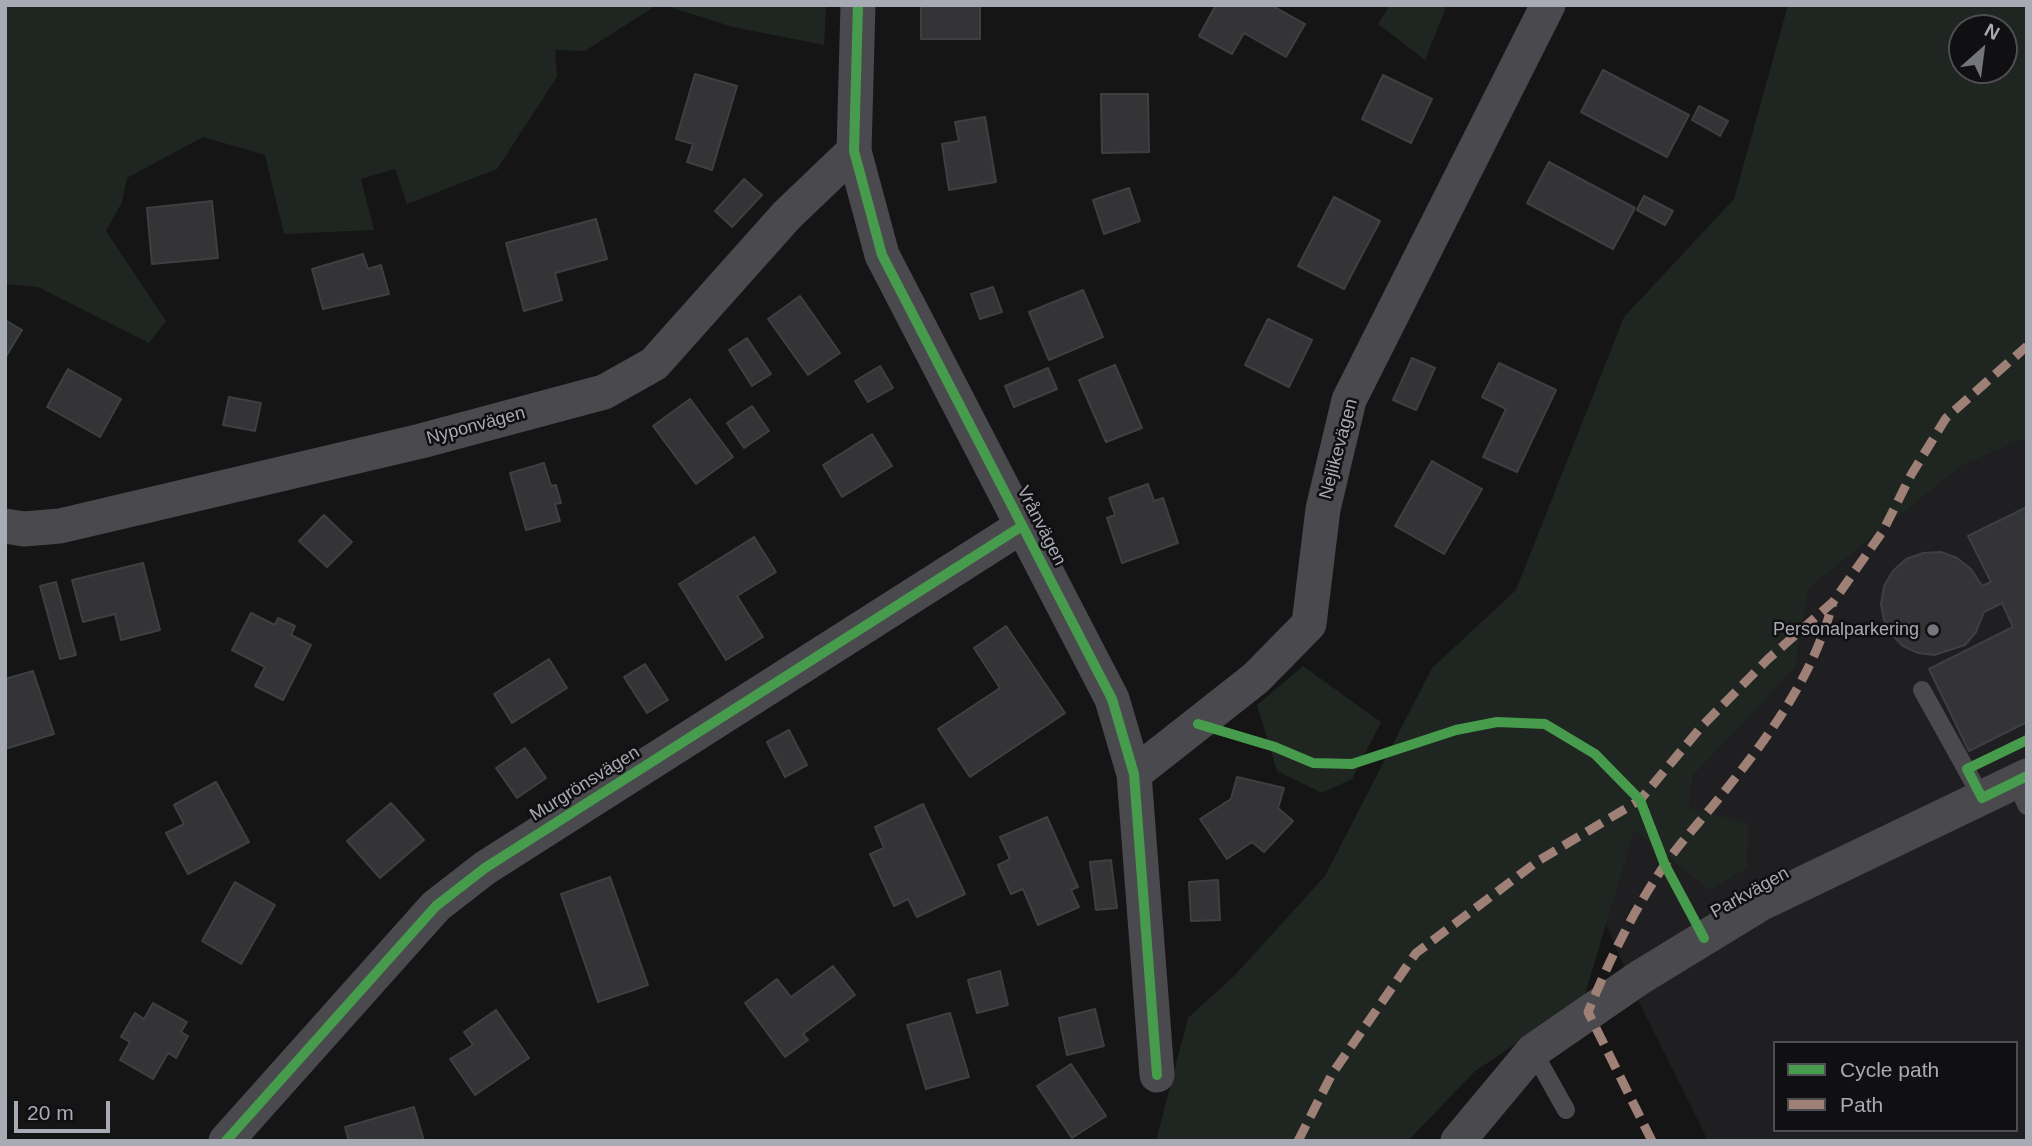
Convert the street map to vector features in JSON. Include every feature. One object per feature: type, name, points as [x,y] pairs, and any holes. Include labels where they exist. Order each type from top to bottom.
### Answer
[{"type":"street","name":"Vrånvägen","points":[[858,5],[854,151],[882,255],[1112,699],[1134,774],[1157,1075]]},
{"type":"street","name":"Nejlikevägen","points":[[1134,774],[1256,678],[1309,624],[1323,509],[1349,400],[1548,5]]},
{"type":"street","name":"Nyponvägen","points":[[5,526],[24,529],[60,526],[421,441],[604,392],[654,364],[787,215],[854,151]]},
{"type":"street","name":"Murgrönsvägen","points":[[226,1141],[436,906],[485,868],[1022,526]]},
{"type":"street","name":"Parkvägen","points":[[1458,1141],[1533,1051],[1639,978],[1760,904],[1982,798],[2023,788]]},
{"type":"lane","points":[[1922,690],[1982,798]]},
{"type":"lane","points":[[1533,1051],[1566,1110]]},
{"type":"shaded area","points":[[5,5],[657,5],[585,51],[555,50],[557,77],[497,169],[407,204],[395,169],[361,179],[374,230],[284,234],[265,155],[203,137],[127,178],[122,202],[106,231],[166,321],[149,343],[38,287],[5,284]]},
{"type":"shaded area","points":[[663,5],[826,5],[824,45],[733,27]]},
{"type":"shaded area","points":[[1390,5],[1447,5],[1425,60],[1378,24]]},
{"type":"shaded area","points":[[1788,5],[2027,5],[2027,437],[1960,467],[1809,588],[1795,668],[1693,776],[1689,808],[1748,823],[1747,868],[1710,890],[1634,830],[1584,998],[1474,1072],[1408,1141],[1156,1141],[1188,1018],[1235,975],[1325,876],[1432,668],[1516,590],[1624,317],[1734,199]]},
{"type":"shaded area","points":[[2027,437],[2027,1141],[1708,1141],[1640,1004],[1605,922],[1634,829],[1710,889],[1689,808],[1693,776],[1795,668],[1809,588],[1960,467]]},
{"type":"shaded area","points":[[1303,666],[1381,722],[1352,779],[1322,793],[1277,771],[1257,705]]},
{"type":"building","points":[[921,5],[980,5],[980,39],[921,39]]},
{"type":"building","points":[[1216,5],[1271,5],[1305,24],[1286,57],[1244,33],[1232,54],[1199,36]]},
{"type":"building","points":[[1603,70],[1689,115],[1667,157],[1581,112]]},
{"type":"building","points":[[695,74],[737,86],[712,170],[687,162],[693,144],[676,139]]},
{"type":"building","points":[[1383,75],[1432,99],[1411,143],[1362,119]]},
{"type":"building","points":[[1101,94],[1148,94],[1149,152],[1102,153]]},
{"type":"building","points":[[1699,106],[1728,121],[1720,136],[1692,120]]},
{"type":"building","points":[[985,117],[996,182],[949,190],[942,144],[959,141],[955,122]]},
{"type":"building","points":[[1549,162],[1635,208],[1613,249],[1527,203]]},
{"type":"building","points":[[744,179],[762,195],[732,227],[715,211]]},
{"type":"building","points":[[1129,188],[1140,221],[1104,234],[1093,200]]},
{"type":"building","points":[[1644,196],[1673,211],[1665,225],[1637,210]]},
{"type":"building","points":[[1334,197],[1380,221],[1344,289],[1298,266]]},
{"type":"building","points":[[212,201],[218,258],[152,264],[147,208]]},
{"type":"building","points":[[596,219],[607,259],[555,273],[562,300],[524,311],[506,243]]},
{"type":"building","points":[[363,254],[368,269],[381,265],[389,294],[323,309],[312,269]]},
{"type":"building","points":[[993,287],[1002,312],[980,319],[971,294]]},
{"type":"building","points":[[1083,290],[1103,337],[1049,360],[1029,312]]},
{"type":"building","points":[[800,296],[840,353],[808,375],[768,319]]},
{"type":"building","points":[[1268,319],[1312,340],[1289,387],[1245,365]]},
{"type":"building","points":[[5,320],[22,330],[5,358]]},
{"type":"building","points":[[747,338],[771,374],[752,386],[729,350]]},
{"type":"building","points":[[1412,358],[1435,368],[1416,410],[1393,400]]},
{"type":"building","points":[[1499,363],[1556,390],[1517,472],[1483,457],[1506,409],[1482,397]]},
{"type":"building","points":[[1115,365],[1142,428],[1106,442],[1079,380]]},
{"type":"building","points":[[880,366],[893,388],[868,402],[855,381]]},
{"type":"building","points":[[1048,368],[1057,389],[1014,407],[1005,386]]},
{"type":"building","points":[[68,369],[121,399],[100,437],[47,407]]},
{"type":"building","points":[[229,397],[261,403],[255,431],[223,425]]},
{"type":"building","points":[[690,399],[733,457],[696,484],[653,426]]},
{"type":"building","points":[[752,406],[769,431],[744,448],[727,423]]},
{"type":"building","points":[[872,434],[892,466],[842,497],[823,465]]},
{"type":"building","points":[[1432,461],[1482,489],[1444,554],[1395,526]]},
{"type":"building","points":[[544,463],[551,486],[556,485],[561,503],[555,504],[560,521],[526,530],[510,473]]},
{"type":"building","points":[[1148,484],[1154,501],[1163,498],[1178,543],[1122,563],[1107,518],[1115,515],[1109,498]]},
{"type":"building","name":"Personalparkering","points":[[2027,507],[2027,722],[1969,751],[1929,669],[2013,627],[2002,603],[1984,612],[1976,632],[1965,645],[1934,655],[1918,653],[1903,646],[1891,634],[1884,620],[1881,604],[1884,586],[1893,571],[1906,559],[1923,553],[1941,552],[1957,558],[1971,569],[1982,586],[1991,582],[1968,536]]},
{"type":"building","points":[[324,515],[352,542],[327,567],[299,541]]},
{"type":"building","points":[[754,537],[776,572],[737,596],[763,637],[726,660],[679,584]]},
{"type":"building","points":[[143,563],[160,630],[121,640],[115,614],[83,622],[72,580]]},
{"type":"building","points":[[56,582],[76,655],[60,659],[40,586]]},
{"type":"building","points":[[251,613],[275,625],[278,618],[295,626],[291,635],[311,645],[283,700],[255,686],[265,667],[232,650]]},
{"type":"building","points":[[1006,626],[1065,713],[970,777],[938,729],[1000,688],[974,648]]},
{"type":"building","points":[[549,659],[567,688],[512,723],[494,694]]},
{"type":"building","points":[[645,664],[668,700],[647,713],[624,677]]},
{"type":"building","points":[[33,671],[54,734],[5,749],[5,679]]},
{"type":"building","points":[[789,730],[807,765],[785,777],[767,742]]},
{"type":"building","points":[[525,748],[546,778],[517,798],[496,768]]},
{"type":"building","points":[[1237,777],[1284,788],[1278,808],[1293,821],[1264,852],[1252,842],[1227,859],[1200,819],[1231,799]]},
{"type":"building","points":[[216,782],[249,842],[188,874],[166,833],[184,824],[174,805]]},
{"type":"building","points":[[391,803],[424,840],[380,878],[347,841]]},
{"type":"building","points":[[923,804],[965,894],[917,917],[908,899],[894,906],[870,854],[884,848],[875,827]]},
{"type":"building","points":[[1047,817],[1078,887],[1071,890],[1079,907],[1038,925],[1023,889],[1011,894],[998,865],[1010,859],[1000,837]]},
{"type":"building","points":[[1111,860],[1117,908],[1096,910],[1090,862]]},
{"type":"building","points":[[610,877],[648,985],[598,1002],[561,894]]},
{"type":"building","points":[[1218,880],[1220,920],[1191,921],[1189,882]]},
{"type":"building","points":[[235,882],[275,905],[241,964],[202,941]]},
{"type":"building","points":[[833,966],[855,995],[803,1034],[808,1040],[785,1057],[745,1003],[777,979],[791,997]]},
{"type":"building","points":[[1000,971],[1008,1005],[977,1013],[968,980]]},
{"type":"building","points":[[153,1003],[187,1022],[181,1032],[188,1036],[176,1058],[168,1053],[153,1079],[120,1060],[130,1042],[121,1037],[135,1013],[144,1019]]},
{"type":"building","points":[[1095,1009],[1104,1046],[1067,1055],[1059,1018]]},
{"type":"building","points":[[496,1010],[529,1058],[475,1095],[450,1059],[473,1045],[464,1032]]},
{"type":"building","points":[[950,1013],[969,1077],[926,1089],[907,1025]]},
{"type":"building","points":[[1071,1064],[1106,1116],[1072,1138],[1037,1086]]},
{"type":"building","points":[[414,1107],[424,1141],[349,1141],[345,1127]]},
{"type":"marked path","points":[[1298,1141],[1332,1074],[1416,953],[1538,861],[1640,800],[1702,726],[1768,659],[1833,602],[1883,531],[1911,475],[1946,418],[2027,346]]},
{"type":"marked path","points":[[1652,1141],[1588,1012],[1622,937],[1653,883],[1676,850],[1752,757],[1800,683],[1813,657],[1833,602]]},
{"type":"cycle path","points":[[858,5],[854,151],[882,255],[1112,699],[1134,774],[1157,1075]]},
{"type":"cycle path","points":[[226,1141],[436,906],[485,868],[1022,526]]},
{"type":"cycle path","points":[[1198,724],[1275,747],[1313,763],[1352,764],[1456,730],[1497,722],[1545,724],[1595,754],[1640,800],[1665,865],[1704,938]]},
{"type":"cycle path","points":[[2027,740],[1967,769],[1982,798],[2027,776]]},
{"type":"place","name":"Personalparkering","points":[[1933,630]]}]
